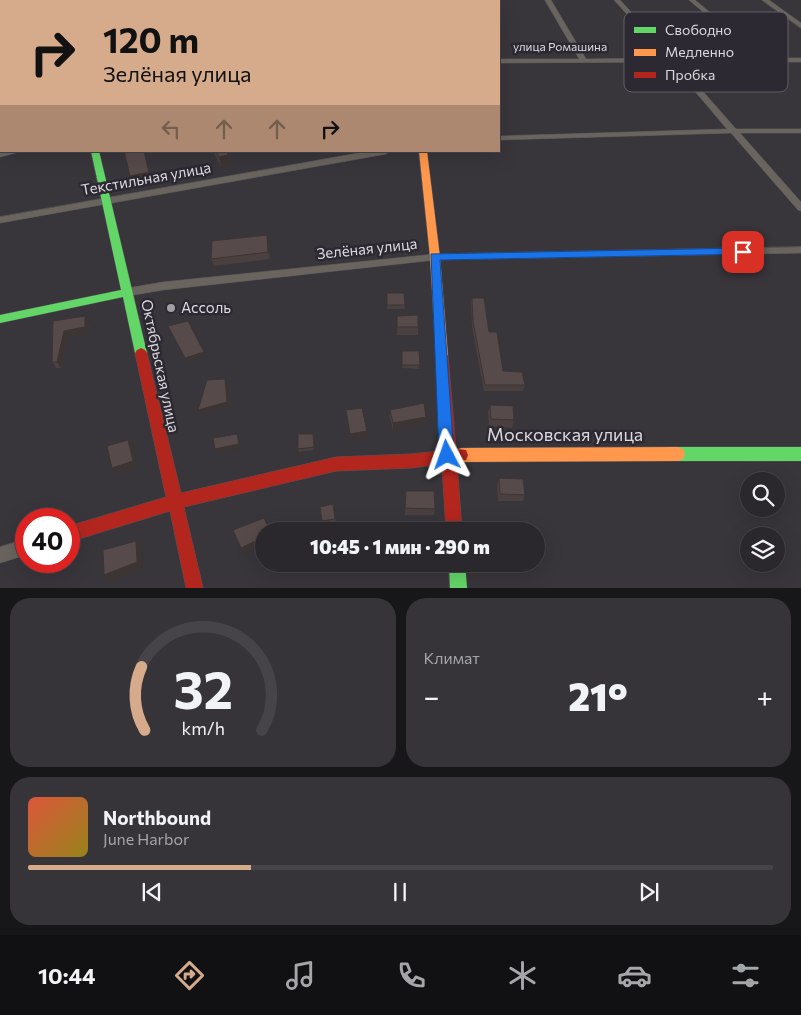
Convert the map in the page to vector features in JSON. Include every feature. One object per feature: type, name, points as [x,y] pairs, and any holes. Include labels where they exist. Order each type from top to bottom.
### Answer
[{"type":"street","points":[[548,0],[584,61]]},
{"type":"street","points":[[617,0],[628,12]]},
{"type":"street","points":[[692,0],[706,12]]},
{"type":"street","points":[[765,0],[782,12]]},
{"type":"street","points":[[788,17],[801,26]]},
{"type":"street","name":"улица Ромашина","points":[[500,60],[624,61]]},
{"type":"street","name":"улица Ромашина","points":[[788,60],[801,60]]},
{"type":"street","points":[[700,92],[801,208]]},
{"type":"street","points":[[500,138],[732,131],[801,131]]},
{"type":"street","points":[[0,154],[13,152]]},
{"type":"street","name":"Октябрьская улица","points":[[95,152],[195,588]]},
{"type":"street","name":"Текстильная улица","points":[[0,220],[380,152]]},
{"type":"street","points":[[423,152],[435,257],[447,455],[453,522]]},
{"type":"street","name":"Зелёная улица","points":[[0,320],[128,292],[172,285],[435,257],[801,250]]},
{"type":"street","name":"Московская улица","points":[[80,531],[174,502],[336,464],[411,461],[447,455],[801,454]]},
{"type":"street","points":[[0,555],[15,550]]},
{"type":"street","points":[[458,572],[459,588]]},
{"type":"building","points":[[124,152],[144,152],[149,172],[130,176]]},
{"type":"building","points":[[216,152],[227,152],[228,155],[219,157]]},
{"type":"building","points":[[267,235],[268,252],[211,259],[212,241]]},
{"type":"building","points":[[387,293],[404,293],[405,305],[387,305]]},
{"type":"building","points":[[472,298],[484,298],[489,332],[497,332],[503,371],[522,372],[525,385],[485,385],[473,321]]},
{"type":"building","points":[[418,315],[418,327],[397,327],[397,316]]},
{"type":"building","points":[[85,316],[85,327],[64,331],[57,362],[52,362],[53,321]]},
{"type":"building","points":[[188,321],[204,352],[185,358],[168,326]]},
{"type":"building","points":[[402,351],[419,351],[420,365],[402,365]]},
{"type":"building","points":[[225,379],[227,402],[198,410],[207,380]]},
{"type":"building","points":[[424,403],[426,417],[393,423],[390,410]]},
{"type":"building","points":[[490,405],[513,406],[514,420],[491,419]]},
{"type":"building","points":[[362,408],[367,431],[350,434],[346,410]]},
{"type":"building","points":[[237,434],[239,444],[215,449],[213,438]]},
{"type":"building","points":[[298,434],[313,434],[314,447],[298,449]]},
{"type":"building","points":[[128,440],[133,461],[112,468],[107,446]]},
{"type":"building","points":[[499,478],[523,479],[525,495],[500,494]]},
{"type":"building","points":[[406,491],[434,491],[435,509],[405,508]]},
{"type":"building","points":[[333,504],[335,519],[322,521],[320,507]]},
{"type":"building","points":[[264,518],[266,522],[255,522],[255,541],[241,548],[233,530]]},
{"type":"building","points":[[136,541],[137,562],[104,575],[103,550]]},
{"type":"traffic: fast","points":[[95,152],[141,353]]},
{"type":"traffic: fast","points":[[0,319],[128,292]]},
{"type":"traffic: fast","points":[[678,454],[801,454]]},
{"type":"traffic: fast","points":[[458,572],[459,588]]},
{"type":"traffic: slow","points":[[423,152],[435,257],[442,356]]},
{"type":"traffic: slow","points":[[461,455],[678,454]]},
{"type":"traffic: jam","points":[[141,353],[195,588]]},
{"type":"traffic: jam","points":[[442,356],[453,522]]},
{"type":"traffic: jam","points":[[80,531],[174,502],[336,464],[411,461],[461,455]]},
{"type":"place","name":"Ассоль","points":[[171,308]]},
{"type":"route","points":[[447,455],[435,257],[743,252]]}]
